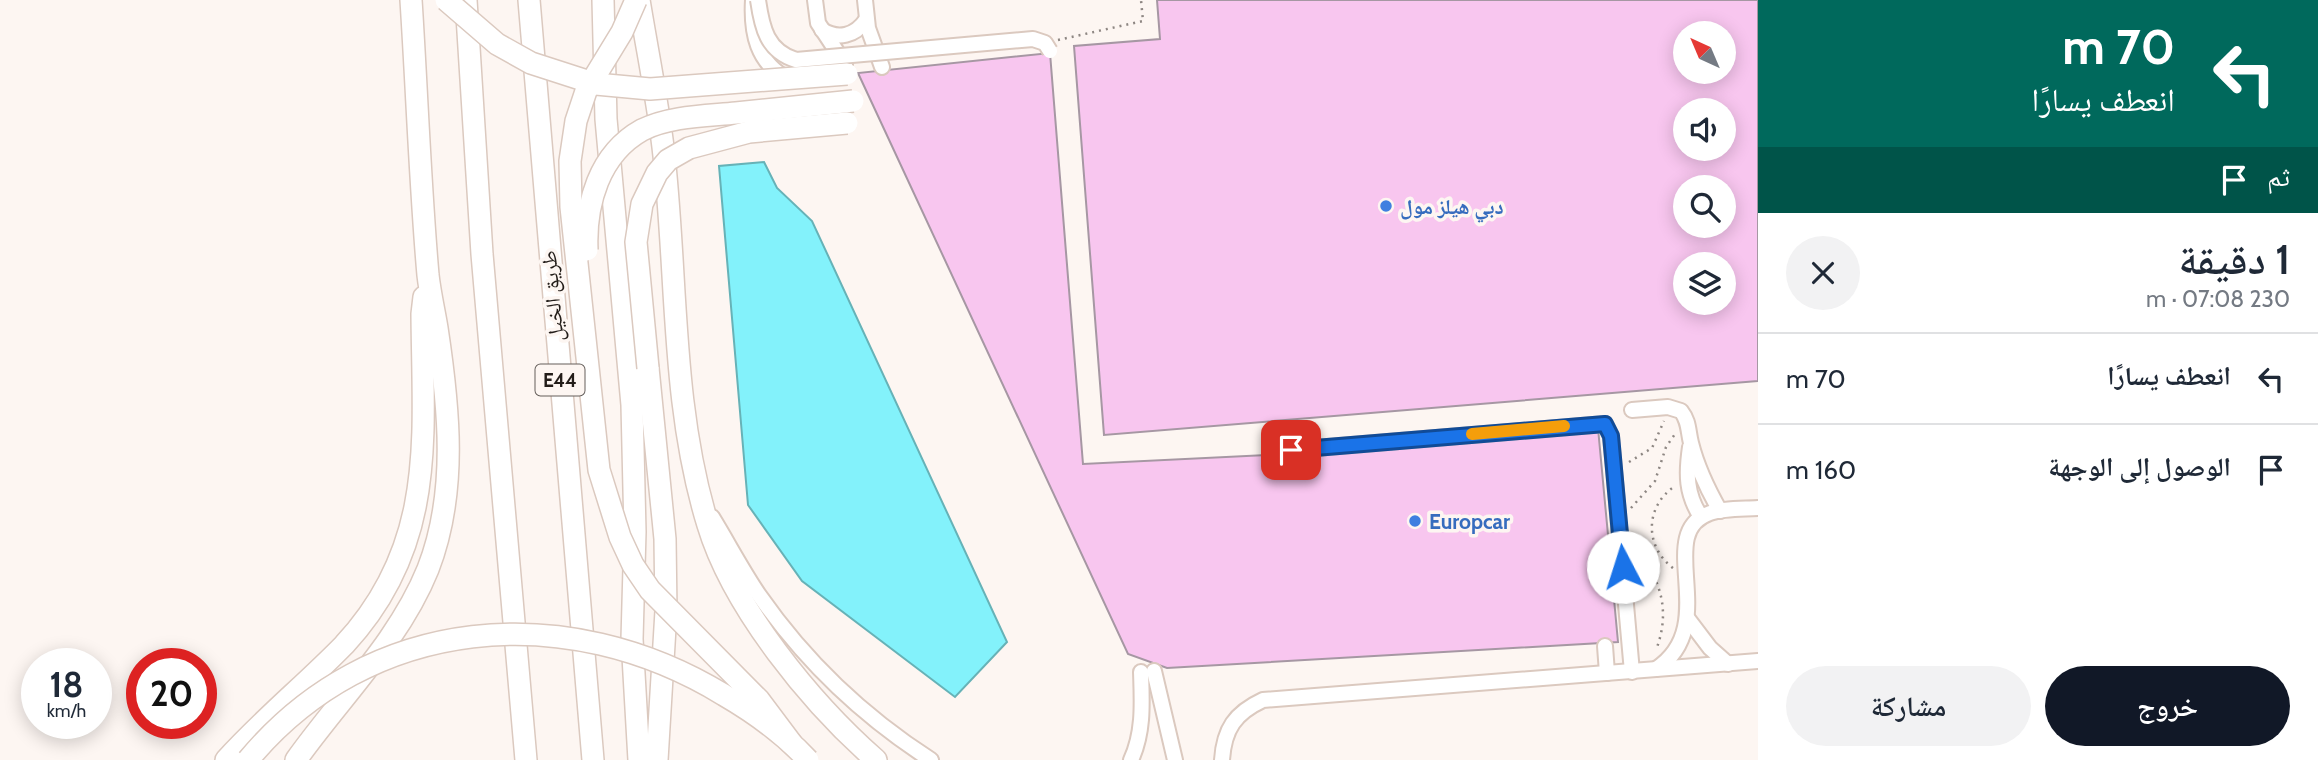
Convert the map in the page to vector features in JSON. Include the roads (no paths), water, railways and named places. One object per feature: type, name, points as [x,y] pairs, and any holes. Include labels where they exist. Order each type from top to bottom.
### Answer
[{"type":"highway","points":[[296,760],[396,631],[428,568],[439,534],[447,490],[448,459],[442,371],[429,278],[411,0]]},
{"type":"highway","points":[[446,0],[498,44],[531,63],[596,84],[650,89],[849,82]]},
{"type":"highway","points":[[466,0],[482,254],[526,760]]},
{"type":"highway","name":"طريق الخيل","points":[[529,0],[593,760]]},
{"type":"highway","points":[[603,0],[606,119],[632,405],[635,532],[632,639],[639,760]]},
{"type":"highway","points":[[637,0],[622,32],[586,91],[573,134],[570,161],[571,208],[599,470],[608,505],[633,565],[660,602],[759,700],[792,744],[808,760]]},
{"type":"highway","points":[[637,0],[663,147],[686,426],[708,525],[722,561],[749,610],[783,659],[834,721],[876,760]]},
{"type":"highway","points":[[586,339],[589,295],[587,235],[590,206],[598,178],[622,146],[642,130],[675,120],[849,82]]},
{"type":"highway","points":[[657,760],[666,611],[665,539],[636,243],[642,204],[657,173],[681,151],[733,136],[847,123]]},
{"type":"highway","points":[[226,760],[343,645],[377,601],[397,565],[411,527],[423,461],[425,432],[422,314],[429,278]]},
{"type":"highway","points":[[248,760],[282,721],[303,704],[357,672],[426,646],[469,637],[505,634],[585,639],[658,660],[730,698],[792,744]]},
{"type":"street","points":[[753,0],[752,17],[757,45],[770,66],[780,74],[803,83],[849,82],[821,29],[815,0]]},
{"type":"street","points":[[758,0],[767,40],[784,57],[796,60],[1033,39],[1048,47]]},
{"type":"street","points":[[865,0],[866,20],[881,67]]},
{"type":"street","points":[[821,29],[832,35],[845,35],[857,30],[866,20]]},
{"type":"street","points":[[1632,410],[1668,407],[1681,411],[1688,423],[1690,442],[1687,480],[1690,495],[1701,517]]},
{"type":"street","points":[[1291,450],[1605,424],[1611,436],[1644,671]]},
{"type":"street","points":[[1690,442],[1703,478],[1720,511]]},
{"type":"street","points":[[700,495],[751,583],[791,636],[864,711],[931,760]]},
{"type":"street","points":[[1644,671],[1675,654],[1682,643],[1688,619],[1686,536],[1701,517],[1720,511],[1758,508]]},
{"type":"street","points":[[1688,619],[1702,639],[1728,664]]},
{"type":"street","points":[[1605,646],[1607,673]]},
{"type":"street","points":[[1222,760],[1223,742],[1231,723],[1245,709],[1263,700],[1758,661]]},
{"type":"street","points":[[1131,760],[1138,743],[1147,671],[1175,760]]},
{"type":"water","points":[[764,162],[777,188],[812,221],[1007,642],[955,697],[802,581],[748,505],[719,166]]},
{"type":"place","name":"دبي هيلز مول","points":[[1386,206]]},
{"type":"place","name":"Europcar","points":[[1415,521]]}]
